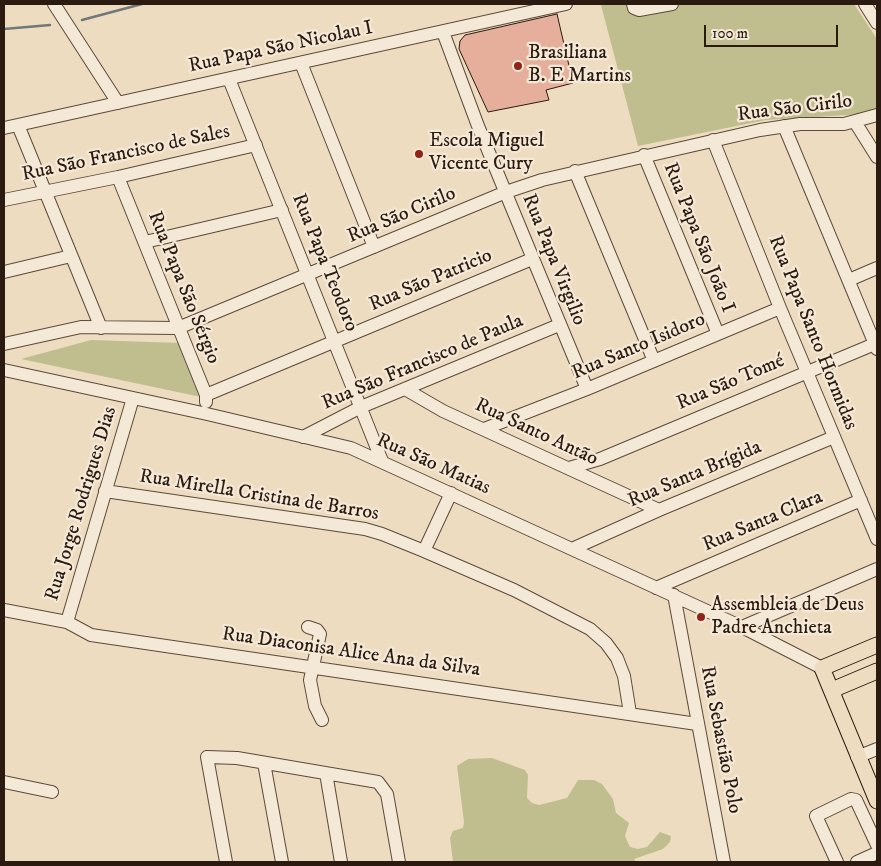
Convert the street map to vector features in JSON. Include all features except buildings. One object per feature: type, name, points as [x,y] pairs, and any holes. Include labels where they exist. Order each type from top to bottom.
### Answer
[{"type":"main road","points":[[877,645],[822,668],[877,801]]},
{"type":"main road","points":[[832,690],[877,671]]},
{"type":"street","points":[[54,4],[118,103]]},
{"type":"street","name":"Rua Papa São Nicolau I","points":[[4,128],[566,4]]},
{"type":"street","points":[[633,4],[634,8],[639,10],[672,4]]},
{"type":"street","points":[[865,4],[877,23]]},
{"type":"street","name":"Rua Papa Virgilio","points":[[443,32],[532,259],[587,389]]},
{"type":"street","points":[[301,63],[374,247]]},
{"type":"street","name":"Rua Papa Teodoro","points":[[229,79],[336,342],[382,461]]},
{"type":"street","name":"Rua São Cirilo","points":[[4,344],[81,327],[178,328],[506,192],[575,171],[713,140],[784,126],[855,122],[877,115]]},
{"type":"street","points":[[855,122],[877,157]]},
{"type":"street","points":[[18,125],[46,190],[100,328]]},
{"type":"street","points":[[784,126],[877,345]]},
{"type":"street","name":"Rua Papa Santo Hormidas","points":[[713,140],[780,308],[877,539]]},
{"type":"street","name":"Rua São Francisco de Sales","points":[[4,200],[118,177],[256,145]]},
{"type":"street","name":"Rua Papa São João I","points":[[644,155],[718,334]]},
{"type":"street","points":[[575,171],[654,361]]},
{"type":"street","name":"Rua Papa São Sérgio","points":[[118,177],[206,395],[207,414]]},
{"type":"street","points":[[145,242],[282,210]]},
{"type":"street","points":[[4,272],[71,256]]},
{"type":"street","name":"Rua São Patricio","points":[[206,395],[532,259]]},
{"type":"street","points":[[849,280],[877,268]]},
{"type":"street","name":"Rua Santo Isidoro","points":[[484,428],[587,389],[780,308]]},
{"type":"street","name":"Rua São Francisco de Paula","points":[[303,437],[361,406],[405,390],[559,325]]},
{"type":"street","name":"Rua São Tomé","points":[[569,468],[600,459],[808,371],[877,345]]},
{"type":"street","name":"Rua São Matias","points":[[4,370],[207,414],[351,448],[742,626],[822,668]]},
{"type":"street","points":[[424,381],[426,403]]},
{"type":"street","name":"Rua Santo Antão","points":[[405,390],[426,403],[484,428],[629,498],[658,510]]},
{"type":"street","name":"Rua Jorge Rodrigues Dias","points":[[67,622],[133,398]]},
{"type":"street","points":[[505,439],[511,418]]},
{"type":"street","name":"Rua Santa Brígida","points":[[572,549],[658,510],[834,437]]},
{"type":"street","points":[[592,479],[600,459]]},
{"type":"street","name":"Rua Mirella Cristina de Barros","points":[[105,491],[365,529],[424,551],[514,590],[590,629],[606,644],[616,658],[624,676],[630,713]]},
{"type":"street","points":[[424,551],[451,493]]},
{"type":"street","points":[[629,498],[633,521]]},
{"type":"street","name":"Rua Santa Clara","points":[[656,588],[861,500]]},
{"type":"street","points":[[742,626],[877,569]]},
{"type":"street","points":[[674,595],[681,578]]},
{"type":"street","name":"Rua Sebastião Polo","points":[[674,595],[724,862]]},
{"type":"street","name":"Rua Diaconisa Alice Ana da Silva","points":[[4,610],[67,622],[92,635],[697,724]]},
{"type":"street","points":[[755,634],[770,614]]},
{"type":"street","points":[[308,627],[317,630],[320,634],[310,680],[316,710],[322,720]]},
{"type":"street","points":[[858,757],[877,749]]},
{"type":"street","points":[[226,862],[207,757],[237,758],[371,779],[378,782],[387,794],[399,862]]},
{"type":"street","points":[[264,763],[282,862]]},
{"type":"street","points":[[326,773],[342,862]]},
{"type":"street","points":[[4,782],[52,792]]},
{"type":"street","points":[[837,862],[816,818],[818,814],[855,799],[874,831],[877,845]]},
{"type":"street","points":[[857,862],[877,853]]},
{"type":"shaded area","points":[[854,4],[877,39],[877,109],[865,114],[766,120],[638,146],[601,5]]},
{"type":"shaded area","points":[[91,340],[181,343],[201,397],[21,359]]},
{"type":"shaded area","points":[[492,758],[525,770],[528,775],[527,798],[532,803],[539,805],[567,798],[578,780],[594,780],[602,784],[613,799],[616,813],[629,823],[625,836],[630,847],[638,849],[647,847],[660,832],[671,836],[670,842],[663,849],[634,859],[636,862],[453,862],[450,838],[453,831],[463,828],[464,822],[457,766],[468,759]]},
{"type":"waterway","points":[[82,20],[142,4]]},
{"type":"waterway","points":[[4,29],[50,25]]},
{"type":"place","name":"Brasiliana B. E Martins","points":[[518,66]]},
{"type":"place","name":"Escola Miguel Vicente Cury","points":[[419,154]]},
{"type":"place","name":"Assembleia de Deus Padre Anchieta","points":[[701,617]]}]
